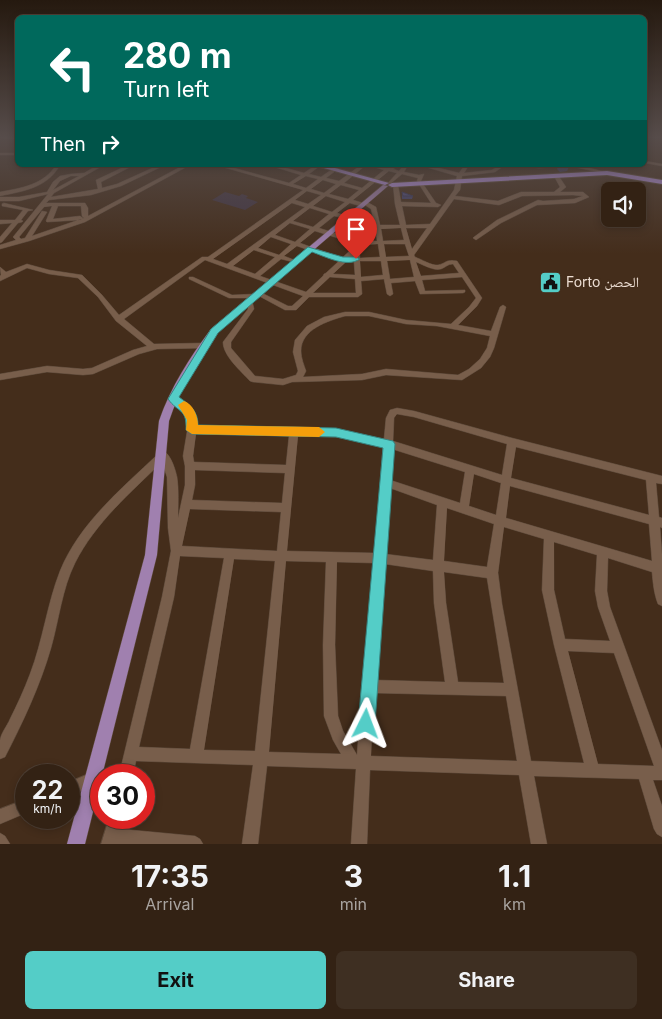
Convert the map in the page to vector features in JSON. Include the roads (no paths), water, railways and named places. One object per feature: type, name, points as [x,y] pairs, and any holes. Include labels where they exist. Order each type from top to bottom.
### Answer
[{"type":"highway","points":[[357,175],[388,185],[421,180],[566,175]]},
{"type":"highway","points":[[622,175],[662,182]]},
{"type":"main road","points":[[97,764],[150,555],[164,422],[173,399],[203,346],[214,331],[388,185]]},
{"type":"main road","points":[[76,844],[90,790]]},
{"type":"street","points":[[0,194],[34,186],[50,175]]},
{"type":"street","points":[[23,240],[16,237],[47,199],[55,182],[62,176],[67,175]]},
{"type":"street","points":[[0,200],[26,198],[50,192],[83,175]]},
{"type":"street","points":[[100,189],[98,181],[109,175]]},
{"type":"street","points":[[0,247],[87,218],[167,175]]},
{"type":"street","points":[[289,185],[304,175]]},
{"type":"street","points":[[312,175],[365,187],[388,185],[398,175]]},
{"type":"street","points":[[209,259],[326,175]]},
{"type":"street","points":[[229,266],[350,175]]},
{"type":"street","points":[[256,276],[380,175]]},
{"type":"street","points":[[409,175],[421,180],[434,204]]},
{"type":"street","points":[[421,180],[425,175]]},
{"type":"street","points":[[454,175],[460,178],[473,175]]},
{"type":"street","points":[[47,199],[120,185],[140,176],[156,181]]},
{"type":"street","points":[[256,176],[374,208],[390,294]]},
{"type":"street","points":[[554,194],[563,187],[556,176]]},
{"type":"street","points":[[274,181],[279,177]]},
{"type":"street","points":[[412,257],[431,226],[453,197],[460,178]]},
{"type":"street","points":[[44,181],[55,182]]},
{"type":"street","points":[[388,185],[398,204],[421,291],[425,294],[463,292]]},
{"type":"street","points":[[453,197],[492,203],[499,203],[521,194],[578,194],[586,197],[575,201],[537,203],[521,210],[476,238]]},
{"type":"street","points":[[537,203],[541,200],[540,195]]},
{"type":"street","points":[[10,200],[4,205],[36,211]]},
{"type":"street","points":[[292,201],[348,218]]},
{"type":"street","points":[[492,203],[505,208],[521,210]]},
{"type":"street","points":[[41,205],[83,204],[85,205],[87,218]]},
{"type":"street","points":[[398,204],[434,204],[444,207]]},
{"type":"street","points":[[55,206],[49,221],[87,218]]},
{"type":"street","points":[[18,209],[3,222],[0,230],[31,231]]},
{"type":"street","points":[[0,241],[26,210]]},
{"type":"street","points":[[23,240],[44,212]]},
{"type":"street","points":[[3,222],[28,221]]},
{"type":"street","points":[[290,221],[330,233],[358,245],[381,242],[408,242]]},
{"type":"street","points":[[191,278],[231,297],[255,297],[291,309],[300,304],[326,275],[378,227],[431,226]]},
{"type":"street","points":[[270,235],[342,260],[412,257],[434,267],[440,267],[453,261],[458,264],[463,275],[479,298],[453,326]]},
{"type":"street","points":[[241,237],[259,243]]},
{"type":"street","points":[[119,319],[201,260],[209,259],[307,295],[356,296],[359,294],[356,259],[358,245]]},
{"type":"street","points":[[253,248],[295,262]]},
{"type":"street","points":[[2,274],[27,266],[49,272],[80,276],[119,319],[152,347]]},
{"type":"street","points":[[326,275],[358,278],[418,279],[463,275]]},
{"type":"street","points":[[255,297],[251,309],[227,342],[227,348],[253,379],[268,382],[311,378],[362,377],[386,372],[459,378],[469,374],[483,362],[503,307]]},
{"type":"street","points":[[292,381],[299,377],[302,371],[297,352],[299,340],[310,328],[327,319],[358,312],[406,322],[453,326],[494,334]]},
{"type":"street","points":[[0,377],[46,369],[93,371],[152,347],[167,345],[203,346]]},
{"type":"street","points":[[129,764],[188,504],[190,466],[188,456],[192,420],[189,410],[173,399]]},
{"type":"street","points":[[359,844],[358,762],[368,686],[380,558],[390,418],[393,412],[398,411],[662,480]]},
{"type":"street","points":[[192,430],[336,433],[389,444],[505,480],[658,522]]},
{"type":"street","points":[[250,844],[261,758],[294,431]]},
{"type":"street","points":[[512,442],[492,573],[539,844]]},
{"type":"street","points":[[0,752],[30,692],[45,648],[60,586],[76,551],[106,510],[161,455],[168,462],[172,477],[174,496],[173,528],[176,551]]},
{"type":"street","points":[[190,466],[290,469]]},
{"type":"street","points":[[464,509],[470,469]]},
{"type":"street","points":[[651,477],[658,522],[662,600]]},
{"type":"street","points":[[386,483],[499,521],[660,568]]},
{"type":"street","points":[[442,502],[438,564],[440,603],[452,688]]},
{"type":"street","points":[[188,504],[286,508]]},
{"type":"street","points":[[549,536],[548,590],[560,645],[593,770]]},
{"type":"street","points":[[176,551],[380,558],[438,564],[492,573]]},
{"type":"street","points":[[131,754],[525,767],[644,773],[662,771],[600,591],[603,552]]},
{"type":"street","points":[[196,756],[230,553]]},
{"type":"street","points":[[332,557],[331,716],[358,762]]},
{"type":"street","points":[[560,645],[618,647]]},
{"type":"street","points":[[368,686],[511,690]]},
{"type":"street","points":[[644,773],[662,829]]},
{"type":"street","points":[[0,817],[15,811]]},
{"type":"street","points":[[0,840],[2,844]]},
{"type":"street","points":[[110,840],[195,844]]},
{"type":"place","name":"Forto الحصن","points":[[550,282]]}]
